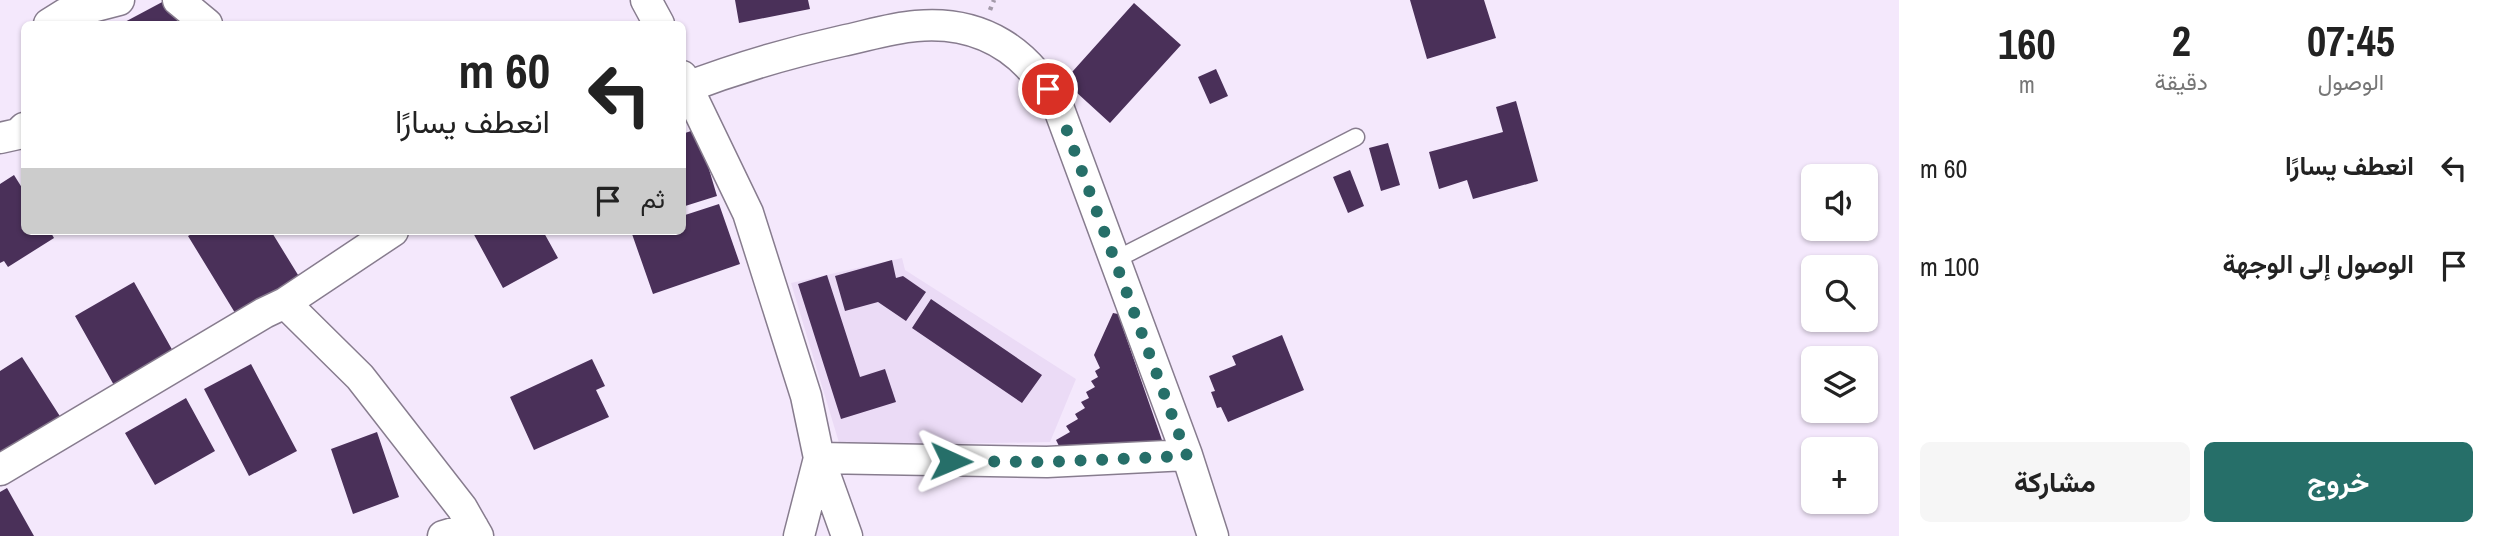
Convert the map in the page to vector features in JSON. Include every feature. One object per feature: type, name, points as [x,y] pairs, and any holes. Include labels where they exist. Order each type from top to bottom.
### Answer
[{"type":"street","points":[[54,21],[65,14],[119,0]]},
{"type":"street","points":[[178,0],[203,21]]},
{"type":"street","points":[[646,0],[657,21]]},
{"type":"street","points":[[686,83],[799,51],[912,26],[958,27],[979,33],[1019,55],[1035,71],[1059,109],[1187,456],[1213,536]]},
{"type":"street","points":[[686,88],[748,213],[806,396],[819,458],[847,536]]},
{"type":"street","points":[[0,138],[21,131]]},
{"type":"street","points":[[0,470],[285,303],[387,235]]},
{"type":"street","points":[[285,303],[360,377],[462,508],[476,532],[443,536]]},
{"type":"street","points":[[819,458],[1047,462],[1187,456]]},
{"type":"street","points":[[799,536],[819,458]]},
{"type":"lane","points":[[1115,260],[1356,137]]},
{"type":"shaded area","points":[[902,258],[905,270],[1076,379],[1050,442],[840,446],[791,283]]},
{"type":"building","points":[[166,0],[177,21],[127,21]]},
{"type":"building","points":[[735,0],[808,0],[810,9],[739,23]]},
{"type":"building","points":[[1410,0],[1484,0],[1496,38],[1427,59]]},
{"type":"building","points":[[1134,3],[1181,45],[1110,123],[1064,81]]},
{"type":"building","points":[[1216,69],[1228,96],[1210,104],[1198,77]]},
{"type":"building","points":[[1516,101],[1538,181],[1473,199],[1467,180],[1439,189],[1429,152],[1503,132],[1496,107]]},
{"type":"building","points":[[697,129],[717,196],[686,206],[686,133]]},
{"type":"building","points":[[1388,143],[1400,185],[1381,191],[1369,148]]},
{"type":"building","points":[[1350,170],[1364,206],[1348,213],[1333,177]]},
{"type":"building","points":[[14,175],[21,186],[21,235],[52,235],[54,238],[8,267],[4,261],[0,263],[0,184]]},
{"type":"building","points":[[719,204],[740,264],[653,294],[632,235],[686,235],[686,215]]},
{"type":"building","points":[[273,235],[303,283],[240,321],[188,236]]},
{"type":"building","points":[[474,235],[545,235],[558,258],[503,288]]},
{"type":"building","points":[[892,260],[896,278],[903,276],[926,292],[906,321],[878,302],[845,311],[835,276]]},
{"type":"building","points":[[827,275],[860,377],[885,369],[896,402],[841,419],[798,284]]},
{"type":"building","points":[[134,282],[174,353],[115,387],[75,316]]},
{"type":"building","points":[[931,299],[1042,375],[1022,403],[912,328]]},
{"type":"building","points":[[1113,313],[1118,314],[1163,443],[1064,456],[1056,440],[1070,432],[1066,426],[1078,419],[1075,414],[1085,408],[1081,402],[1089,398],[1086,392],[1095,387],[1091,381],[1098,377],[1095,371],[1100,368],[1094,355]]},
{"type":"building","points":[[1282,335],[1304,390],[1228,422],[1221,407],[1217,408],[1211,392],[1215,391],[1209,376],[1236,365],[1232,356]]},
{"type":"building","points":[[22,357],[63,421],[0,461],[0,371]]},
{"type":"building","points":[[592,359],[605,386],[596,390],[609,417],[534,450],[510,397]]},
{"type":"building","points":[[251,364],[297,451],[249,476],[204,389]]},
{"type":"building","points":[[186,398],[215,451],[155,485],[125,433]]},
{"type":"building","points":[[377,432],[399,497],[353,514],[331,449]]},
{"type":"building","points":[[7,488],[34,536],[0,536],[0,492]]},
{"type":"route","points":[[951,461],[1047,462],[1187,456],[1059,109],[1048,89]]}]
